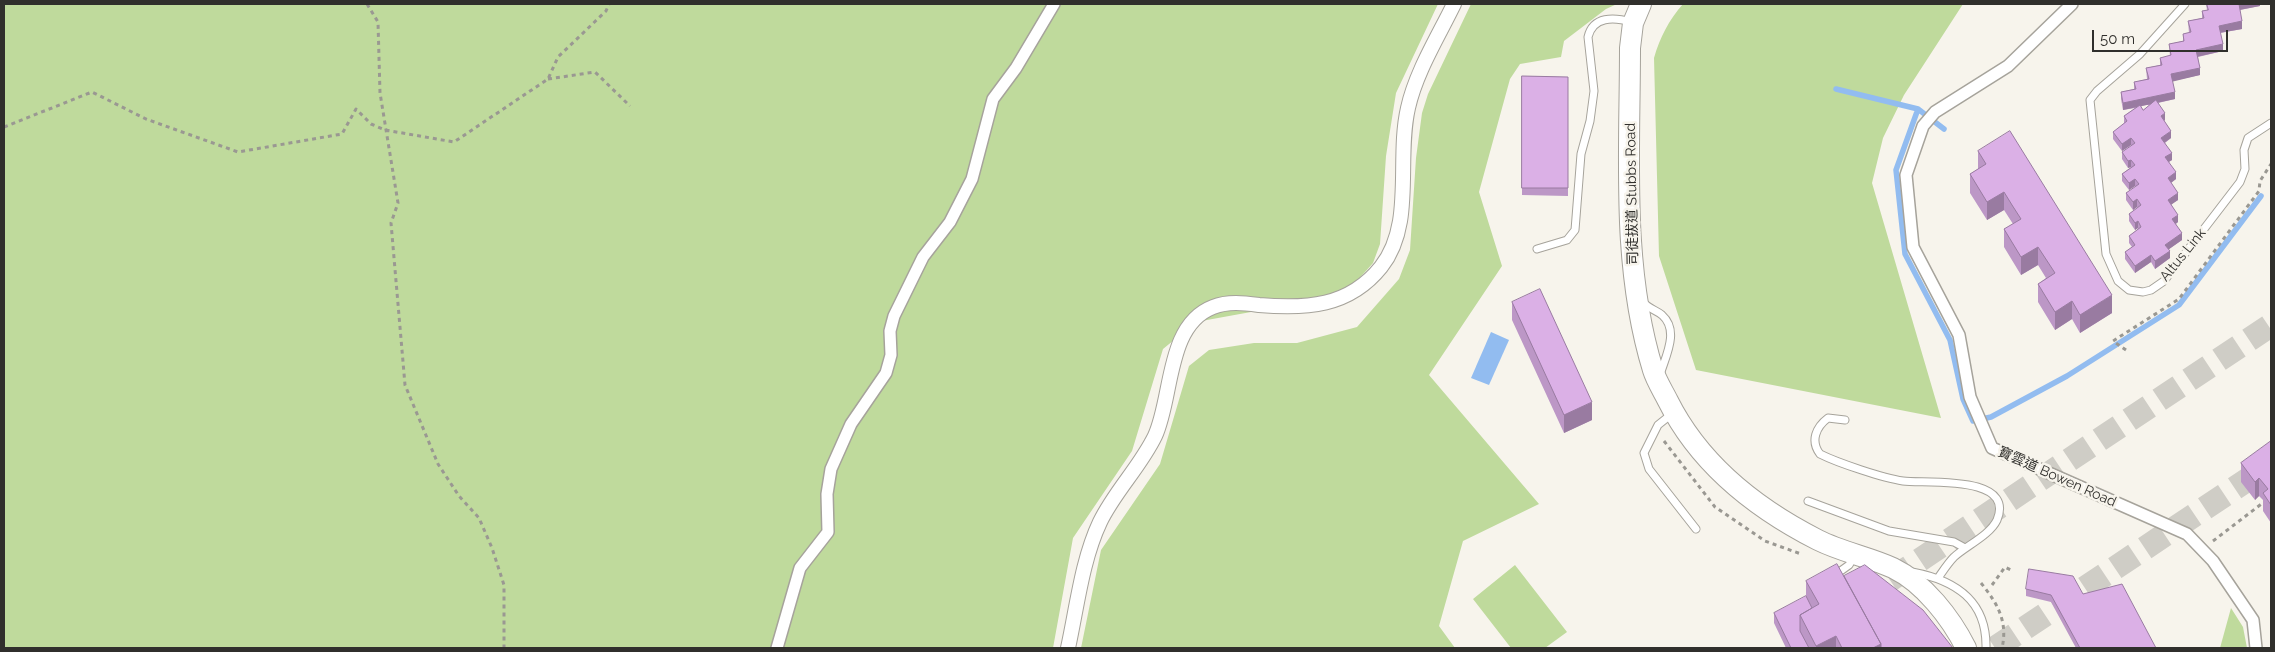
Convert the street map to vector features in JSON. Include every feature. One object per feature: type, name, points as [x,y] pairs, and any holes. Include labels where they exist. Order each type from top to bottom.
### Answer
[{"type":"main road","name":"司徒拔道 Stubbs Road","points":[[1641,4],[1633,23],[1630,48],[1631,258],[1653,371],[1674,413],[1699,449],[1738,490],[1787,524],[1828,545],[1894,568],[1929,596],[1944,611],[1958,630],[1966,648]]},
{"type":"street","points":[[777,648],[800,568],[828,532],[828,488],[833,464],[850,424],[880,384],[888,367],[894,316],[923,257],[950,222],[972,179],[993,99],[1016,68],[1054,4]]},
{"type":"street","points":[[1068,648],[1090,551],[1100,522],[1155,436],[1179,344],[1190,323],[1203,312],[1226,304],[1303,308],[1329,303],[1362,286],[1389,256],[1401,222],[1403,142],[1410,97],[1454,4]]},
{"type":"street","name":"寶雲道 Bowen Road","points":[[2072,4],[2008,66],[1935,112],[1923,126],[1906,175],[1913,247],[1959,335],[1970,397],[1992,448],[2186,534],[2202,549],[2232,588],[2253,620],[2256,648]]},
{"type":"lane","name":"Altus Link","points":[[2185,4],[2140,54],[2096,91],[2090,100],[2107,261],[2118,281],[2129,290],[2136,292],[2151,290],[2171,274],[2244,175],[2244,150],[2248,138],[2271,123]]},
{"type":"lane","points":[[1537,248],[1567,240],[1575,230],[1581,154],[1590,121],[1594,91],[1588,37],[1590,32],[1598,22],[1604,20],[1620,19],[1633,23]]},
{"type":"lane","points":[[1674,413],[1658,425],[1644,453],[1649,469],[1696,529]]},
{"type":"lane","points":[[1846,420],[1828,418],[1821,423],[1815,437],[1816,449],[1820,454],[1903,481],[1964,483],[1983,488],[1991,493],[1997,501],[1999,510],[1996,520],[1952,558],[1938,578]]},
{"type":"lane","points":[[1808,501],[1889,531],[1954,542],[1965,548]]},
{"type":"lane","points":[[1828,579],[1849,565],[1855,555]]},
{"type":"lane","points":[[1894,568],[1938,578],[1955,587],[1978,609],[1983,619],[1986,648]]},
{"type":"path","points":[[367,4],[378,22],[380,93],[398,202],[391,223],[395,286],[400,309],[400,346],[405,385],[438,464],[459,496],[479,518],[492,548],[504,585],[504,648]]},
{"type":"path","points":[[548,79],[558,57],[606,11],[609,4]]},
{"type":"path","points":[[4,127],[92,92],[146,119],[238,152],[342,134],[356,110],[371,124],[385,130],[454,142],[548,79],[595,72],[630,106]]},
{"type":"path","points":[[2126,350],[2113,341],[2179,299],[2259,192],[2260,181],[2271,164]]},
{"type":"path","points":[[2202,549],[2264,502]]},
{"type":"path","points":[[1992,585],[2005,567],[2013,571]]},
{"type":"path","points":[[1982,583],[2001,612],[2005,634],[2002,648]]},
{"type":"green space","points":[[4,4],[1438,4],[1396,93],[1386,156],[1380,244],[1373,263],[1340,300],[1293,313],[1251,312],[1196,322],[1163,349],[1132,451],[1073,538],[1053,648],[4,648]]},
{"type":"green space","points":[[1471,4],[1617,4],[1606,9],[1564,41],[1561,57],[1520,64],[1510,79],[1479,192],[1502,266],[1429,375],[1539,504],[1463,541],[1439,626],[1455,648],[1081,648],[1101,550],[1160,464],[1189,366],[1209,350],[1254,343],[1297,343],[1357,327],[1399,279],[1410,250],[1416,158],[1422,113],[1428,94]]},
{"type":"green space","points":[[1683,4],[1963,4],[1904,95],[1883,138],[1872,183],[1941,418],[1696,370],[1659,256],[1654,58],[1665,29]]},
{"type":"green space","points":[[1515,565],[1567,632],[1545,648],[1511,648],[1473,599]]},
{"type":"green space","points":[[2231,608],[2243,627],[2247,648],[2220,648]]},
{"type":"water","points":[[1491,332],[1509,340],[1489,385],[1471,378]]},
{"type":"building","points":[[2207,4],[2239,4],[2242,21],[2219,26],[2223,44],[2196,50],[2200,68],[2171,74],[2175,92],[2123,103],[2121,92],[2136,89],[2134,82],[2149,79],[2146,68],[2162,65],[2160,58],[2171,55],[2169,44],[2184,41],[2183,34],[2191,32],[2188,21],[2204,18],[2202,11],[2208,10]]},
{"type":"building","points":[[1522,76],[1568,77],[1568,188],[1522,188]]},
{"type":"building","points":[[2156,100],[2165,113],[2161,116],[2171,131],[2161,138],[2172,153],[2165,157],[2176,172],[2168,178],[2178,193],[2168,200],[2178,215],[2172,219],[2182,233],[2165,245],[2170,251],[2155,261],[2151,255],[2135,266],[2125,252],[2135,245],[2129,236],[2141,227],[2138,221],[2135,223],[2129,214],[2141,205],[2137,199],[2133,202],[2126,193],[2139,184],[2135,179],[2129,183],[2122,174],[2135,165],[2131,160],[2128,161],[2122,152],[2135,143],[2131,138],[2122,144],[2113,132],[2127,121],[2124,116],[2140,105],[2143,110]]},
{"type":"building","points":[[2010,131],[2112,295],[2080,315],[2072,301],[2055,312],[2038,284],[2055,273],[2038,247],[2021,257],[2004,229],[2021,219],[2004,192],[1987,202],[1970,174],[1986,164],[1978,151]]},
{"type":"building","points":[[1540,289],[1592,402],[1564,415],[1512,302]]},
{"type":"building","points":[[2271,441],[2271,505],[2263,493],[2268,489],[2259,478],[2255,482],[2241,463]]},
{"type":"building","points":[[1837,564],[1881,644],[1873,648],[1842,648],[1836,636],[1816,646],[1800,615],[1819,604],[1806,581]]},
{"type":"building","points":[[1865,565],[1923,610],[1953,648],[1881,648],[1881,644],[1844,576]]},
{"type":"building","points":[[2029,569],[2073,576],[2083,594],[2122,584],[2156,648],[2080,648],[2051,595],[2026,589]]},
{"type":"building","points":[[1806,596],[1812,608],[1800,615],[1800,631],[1809,648],[1791,648],[1774,613]]},
{"type":"waterway","points":[[1836,89],[1918,109],[1944,129]]},
{"type":"waterway","points":[[1918,109],[1896,170],[1905,254],[1950,340],[1963,399],[1973,421],[1991,417],[2067,376],[2179,305],[2261,196]]},
{"type":"tunnel","points":[[1860,600],[2271,325]]},
{"type":"tunnel","points":[[1995,648],[2271,464]]}]
